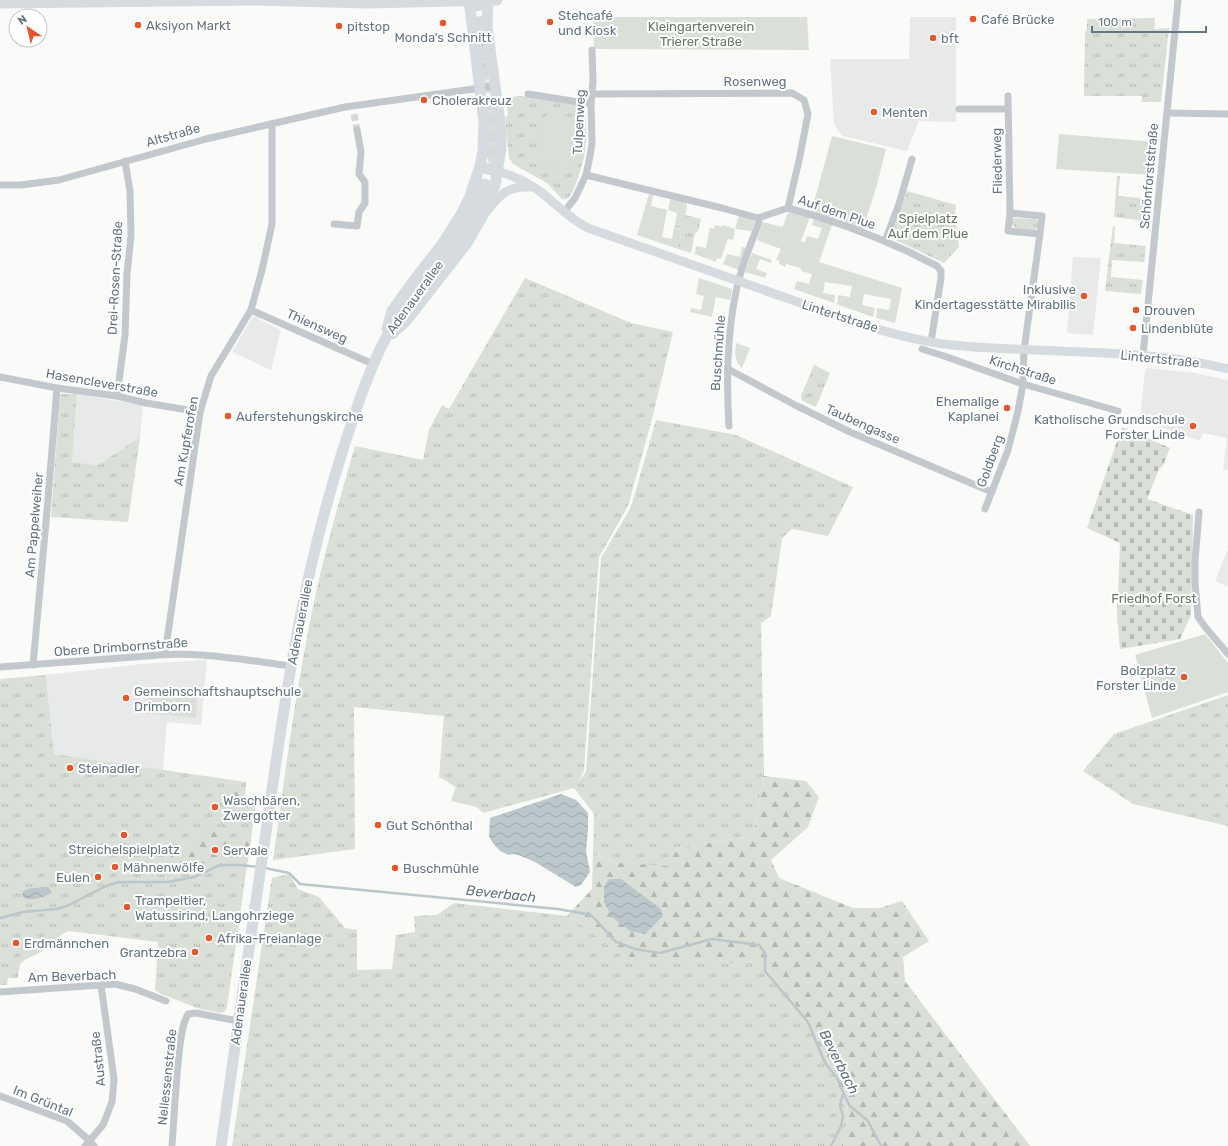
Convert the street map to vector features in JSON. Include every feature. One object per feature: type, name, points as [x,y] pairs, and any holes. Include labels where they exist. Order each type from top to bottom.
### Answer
[{"type":"main road","points":[[0,3],[262,0],[367,3],[497,0]]},
{"type":"main road","points":[[384,341],[392,311],[402,295],[453,229],[470,196],[480,166],[485,131],[481,88],[469,0]]},
{"type":"main road","points":[[384,341],[406,321],[467,243],[483,216],[494,189],[502,148],[501,130],[487,27],[488,0]]},
{"type":"main road","name":"Lintertstraße","points":[[480,166],[515,177],[541,193],[579,224],[588,228],[738,282],[868,326],[903,336],[931,342],[970,347],[1143,355],[1206,363],[1228,369]]},
{"type":"main road","name":"Adenauerallee","points":[[221,1146],[262,855],[292,666],[304,601],[324,517],[344,450],[373,364],[384,341],[399,316],[451,249],[464,229],[485,184]]},
{"type":"main road","points":[[483,216],[501,194],[506,191],[515,188],[532,187]]},
{"type":"street","name":"Schönforststraße","points":[[1143,355],[1178,0]]},
{"type":"street","name":"Tulpenweg","points":[[564,212],[575,198],[586,175],[590,156],[592,143],[592,50]]},
{"type":"street","name":"Altstraße","points":[[0,185],[21,185],[60,180],[206,139],[272,124],[494,86]]},
{"type":"street","name":"Rosenweg","points":[[592,94],[792,93],[804,100],[808,114],[788,208]]},
{"type":"street","points":[[528,94],[591,104]]},
{"type":"street","name":"Fliederweg","points":[[1008,96],[1010,213],[1008,231],[1040,234]]},
{"type":"street","name":"Fliederweg","points":[[959,109],[1008,109]]},
{"type":"street","points":[[1167,113],[1228,114]]},
{"type":"street","name":"Am Kupferofen","points":[[165,654],[200,412],[211,376],[250,310],[262,270],[272,224],[272,124]]},
{"type":"street","points":[[334,224],[357,226],[359,212],[365,203],[365,182],[359,174],[361,152],[357,130]]},
{"type":"street","points":[[886,242],[912,159]]},
{"type":"street","name":"Drei-Rosen-Straße","points":[[117,396],[125,335],[127,274],[131,236],[130,191],[125,161]]},
{"type":"street","points":[[586,175],[758,218],[788,208]]},
{"type":"street","name":"Auf dem Plue","points":[[788,208],[838,223],[886,242],[935,265],[941,271],[941,278],[931,342]]},
{"type":"street","points":[[1010,213],[1042,216],[1024,350]]},
{"type":"street","name":"Buschmühle","points":[[729,426],[727,396],[731,328],[738,282],[759,222],[758,218]]},
{"type":"street","name":"Thiensweg","points":[[250,310],[373,364]]},
{"type":"street","name":"Kirchstraße","points":[[922,349],[1023,384],[1118,411]]},
{"type":"street","name":"Goldberg","points":[[985,509],[1008,450],[1023,384],[1024,350]]},
{"type":"street","name":"Taubengasse","points":[[728,369],[795,405],[850,432],[992,492]]},
{"type":"street","name":"Hasencleverstraße","points":[[0,377],[57,388],[117,396],[146,403],[200,412]]},
{"type":"street","name":"Am Pappelweiher","points":[[33,665],[57,388]]},
{"type":"street","points":[[1199,512],[1195,561],[1198,616],[1228,654]]},
{"type":"street","name":"Obere Drimbornstraße","points":[[0,667],[165,654],[208,655],[292,666]]},
{"type":"street","name":"Am Beverbach","points":[[0,992],[114,984],[135,989],[166,1001]]},
{"type":"street","name":"Austraße","points":[[90,1144],[103,1125],[112,1102],[114,1079],[101,985]]},
{"type":"street","name":"Nellessenstraße","points":[[172,1146],[177,1069],[182,1032],[188,1014],[196,1013],[238,1021]]},
{"type":"street","name":"Im Grüntal","points":[[0,1096],[67,1121],[90,1144]]},
{"type":"shaded area","points":[[910,17],[956,17],[956,122],[919,121],[907,151],[842,136],[834,124],[830,59],[909,59]]},
{"type":"shaded area","name":"Inklusive Kindertagesstätte Mirabilis","points":[[1073,257],[1101,258],[1093,335],[1067,333]]},
{"type":"shaded area","points":[[253,316],[281,330],[271,370],[232,352]]},
{"type":"shaded area","name":"Katholische Grundschule Forster Linde","points":[[1148,368],[1194,373],[1228,380],[1228,470],[1223,469],[1227,438],[1203,433],[1199,441],[1140,419],[1145,369]]},
{"type":"shaded area","points":[[77,394],[143,405],[140,437],[98,465],[72,462]]},
{"type":"shaded area","points":[[1228,549],[1228,587],[1215,581]]},
{"type":"shaded area","name":"Gemeinschaftshauptschule Drimborn","points":[[207,660],[201,725],[167,722],[163,770],[54,754],[46,675],[141,664]]},
{"type":"green space","name":"Kleingartenverein Trierer Straße","points":[[593,17],[807,17],[809,50],[594,49]]},
{"type":"green space","points":[[1155,18],[1154,29],[1169,28],[1161,102],[1142,102],[1142,96],[1084,96],[1085,32],[1087,29],[1087,19]]},
{"type":"green space","points":[[483,23],[489,74],[488,80],[485,82],[475,24]]},
{"type":"green space","points":[[520,96],[582,106],[586,110],[586,141],[581,169],[576,184],[566,199],[562,199],[547,183],[513,164],[509,158],[505,117],[508,116],[506,100],[511,97]]},
{"type":"green space","points":[[494,103],[498,130],[495,164],[491,165],[488,161],[487,152],[487,104]]},
{"type":"green space","points":[[552,113],[567,116],[576,124],[577,136],[571,168],[567,172],[548,165],[537,153],[545,118],[548,114]]},
{"type":"green space","points":[[1059,134],[1156,142],[1153,175],[1056,169]]},
{"type":"green space","points":[[832,136],[886,149],[877,185],[863,229],[808,209],[810,202],[814,202]]},
{"type":"green space","points":[[1117,176],[1120,176],[1118,196],[1150,199],[1148,221],[1114,217]]},
{"type":"green space","name":"Spielplatz Auf dem Plue","points":[[907,191],[956,205],[955,216],[959,247],[944,263],[891,238]]},
{"type":"green space","points":[[649,194],[653,195],[651,206],[667,210],[662,237],[672,239],[674,228],[682,230],[678,249],[637,235]]},
{"type":"green space","points":[[671,197],[686,200],[682,216],[691,218],[689,228],[675,225],[677,213],[668,210]]},
{"type":"green space","points":[[686,200],[687,208],[685,215],[701,219],[698,232],[695,233],[691,253],[678,249],[682,230],[674,228],[675,225],[688,228],[682,216]]},
{"type":"green space","points":[[789,212],[810,217],[801,241],[805,242],[807,236],[818,239],[822,228],[812,225],[814,219],[832,225],[819,262],[902,288],[895,323],[876,318],[877,308],[889,310],[891,299],[864,294],[862,305],[875,308],[873,317],[836,304],[838,302],[838,295],[850,297],[852,286],[825,282],[823,293],[835,295],[834,303],[794,289],[797,281],[809,284],[812,274],[801,271],[801,268],[786,264],[785,267],[779,264],[780,261],[776,260],[781,249],[757,240],[763,222],[782,227]]},
{"type":"green space","points":[[739,215],[755,221],[752,231],[735,229]]},
{"type":"green space","points":[[1014,218],[1036,219],[1038,222],[1038,227],[1035,230],[1016,229],[1012,224]]},
{"type":"green space","points":[[715,225],[722,227],[723,225],[735,229],[733,240],[728,239],[721,259],[717,258],[716,262],[695,254],[696,246],[706,248],[710,228],[714,229]]},
{"type":"green space","points":[[1113,226],[1115,226],[1114,243],[1146,246],[1144,262],[1112,260],[1111,277],[1143,280],[1141,294],[1105,291]]},
{"type":"green space","points":[[742,247],[747,248],[739,270],[723,264],[727,254],[740,257]]},
{"type":"green space","points":[[752,253],[772,260],[771,263],[760,259],[756,269],[767,273],[765,278],[745,272]]},
{"type":"green space","points":[[525,278],[631,323],[673,332],[652,419],[628,506],[599,557],[584,771],[577,783],[586,772],[601,558],[631,507],[656,420],[736,435],[853,487],[828,536],[792,529],[782,538],[771,616],[761,623],[764,776],[753,836],[678,848],[667,867],[620,863],[593,855],[594,814],[574,788],[483,813],[477,807],[451,801],[456,787],[439,777],[444,716],[354,707],[355,849],[273,860],[291,731],[318,582],[355,446],[423,460],[429,430],[442,405],[449,409]]},
{"type":"green space","points":[[699,278],[732,289],[730,300],[716,297],[712,317],[690,312],[691,308],[701,310],[704,296],[696,294]]},
{"type":"green space","points":[[736,343],[750,348],[742,368],[736,360]]},
{"type":"green space","points":[[814,365],[830,373],[816,407],[801,399]]},
{"type":"green space","points":[[60,394],[77,394],[72,462],[98,465],[140,437],[128,522],[51,517]]},
{"type":"green space","name":"Friedhof Forst","points":[[1122,427],[1170,448],[1162,468],[1160,467],[1147,499],[1193,515],[1191,615],[1180,639],[1120,649],[1117,614],[1120,543],[1087,528]]},
{"type":"green space","name":"Bolzplatz Forster Linde","points":[[1205,634],[1228,663],[1228,692],[1152,718],[1135,655]]},
{"type":"green space","points":[[46,675],[54,754],[246,782],[245,799],[256,802],[227,1007],[225,1011],[221,1013],[200,1009],[159,993],[155,990],[158,942],[69,931],[57,938],[39,953],[24,961],[20,965],[18,978],[8,978],[7,985],[0,985],[0,679]]},
{"type":"green space","points":[[148,688],[198,693],[196,718],[146,713]]},
{"type":"green space","points":[[1228,695],[1228,826],[1133,804],[1083,771],[1114,734]]},
{"type":"green space","points":[[764,776],[806,781],[819,797],[808,827],[771,860],[779,878],[853,908],[880,908],[902,901],[929,941],[903,957],[905,981],[1030,1146],[844,1146],[842,1138],[849,1114],[840,1095],[834,1072],[803,1014],[769,971],[753,961],[734,963],[623,957],[575,920],[567,916],[592,889],[593,855],[620,863],[667,866],[678,848],[753,836]]},
{"type":"green space","points":[[234,782],[240,785],[242,807],[231,805],[230,796],[226,789]]},
{"type":"green space","name":"Servale","points":[[225,826],[234,830],[233,833],[227,834],[225,840],[234,841],[235,838],[242,839],[245,829],[252,831],[248,862],[223,858],[191,873],[179,875],[173,874],[172,859],[169,854],[186,848],[204,836]]},
{"type":"green space","points":[[289,874],[298,889],[319,897],[345,928],[357,930],[357,970],[392,969],[396,935],[415,932],[414,916],[437,915],[454,903],[567,916],[575,920],[734,963],[753,961],[769,971],[803,1014],[834,1072],[840,1095],[849,1114],[842,1138],[844,1146],[232,1146],[272,878]]},
{"type":"water","points":[[561,794],[576,800],[588,813],[586,851],[590,872],[581,885],[576,887],[535,862],[521,856],[514,854],[508,855],[500,851],[489,836],[490,818]]},
{"type":"water","points":[[609,879],[621,879],[661,909],[663,916],[645,934],[630,931],[612,917],[604,902],[604,887]]},
{"type":"water","points":[[48,887],[51,893],[41,898],[27,899],[22,895],[23,891],[32,888]]},
{"type":"waterway","name":"Beverbach","points":[[0,918],[23,912],[56,909],[67,906],[104,887],[118,882],[168,882],[194,877],[220,865],[258,867]]},
{"type":"waterway","name":"Beverbach","points":[[265,868],[289,873],[300,884],[558,909],[591,915],[616,942],[635,949],[660,953],[712,939],[759,945],[765,953],[765,971],[808,1022],[825,1063],[837,1078],[850,1106],[868,1121],[881,1146]]},
{"type":"waterway","points":[[831,1146],[841,1126],[843,1116],[840,1106],[843,1093]]},
{"type":"tunnel","points":[[478,0],[480,28],[493,124],[492,157],[485,184]]},
{"type":"tunnel","points":[[354,114],[357,130]]},
{"type":"place","name":"Café Brücke","points":[[973,19]]},
{"type":"place","name":"Stehcafé und Kiosk","points":[[550,22]]},
{"type":"place","name":"Monda's Schnitt","points":[[443,23]]},
{"type":"place","name":"Aksiyon Markt","points":[[138,25]]},
{"type":"place","name":"pitstop","points":[[339,26]]},
{"type":"place","name":"bft","points":[[933,38]]},
{"type":"place","name":"Cholerakreuz","points":[[424,100]]},
{"type":"place","name":"Menten","points":[[874,112]]},
{"type":"place","name":"Inklusive Kindertagesstätte Mirabilis","points":[[1084,296]]},
{"type":"place","name":"Drouven","points":[[1136,310]]},
{"type":"place","name":"Lindenblüte","points":[[1133,328]]},
{"type":"place","name":"Ehemalige Kaplanei","points":[[1007,408]]},
{"type":"place","name":"Auferstehungskirche","points":[[228,416]]},
{"type":"place","name":"Katholische Grundschule Forster Linde","points":[[1193,426]]},
{"type":"place","name":"Bolzplatz Forster Linde","points":[[1184,677]]},
{"type":"place","name":"Gemeinschaftshauptschule Drimborn","points":[[126,698]]},
{"type":"place","name":"Steinadler","points":[[70,768]]},
{"type":"place","name":"Waschbären, Zwergotter","points":[[215,807]]},
{"type":"place","name":"Gut Schönthal","points":[[378,825]]},
{"type":"place","name":"Streichelspielplatz","points":[[124,835]]},
{"type":"place","name":"Servale","points":[[215,850]]},
{"type":"place","name":"Mähnenwölfe","points":[[115,867]]},
{"type":"place","name":"Buschmühle","points":[[395,868]]},
{"type":"place","name":"Eulen","points":[[98,877]]},
{"type":"place","name":"Trampeltier, Watussirind, Langohrziege","points":[[127,907]]},
{"type":"place","name":"Afrika-Freianlage","points":[[209,938]]},
{"type":"place","name":"Erdmännchen","points":[[16,943]]},
{"type":"place","name":"Grantzebra","points":[[195,952]]}]
